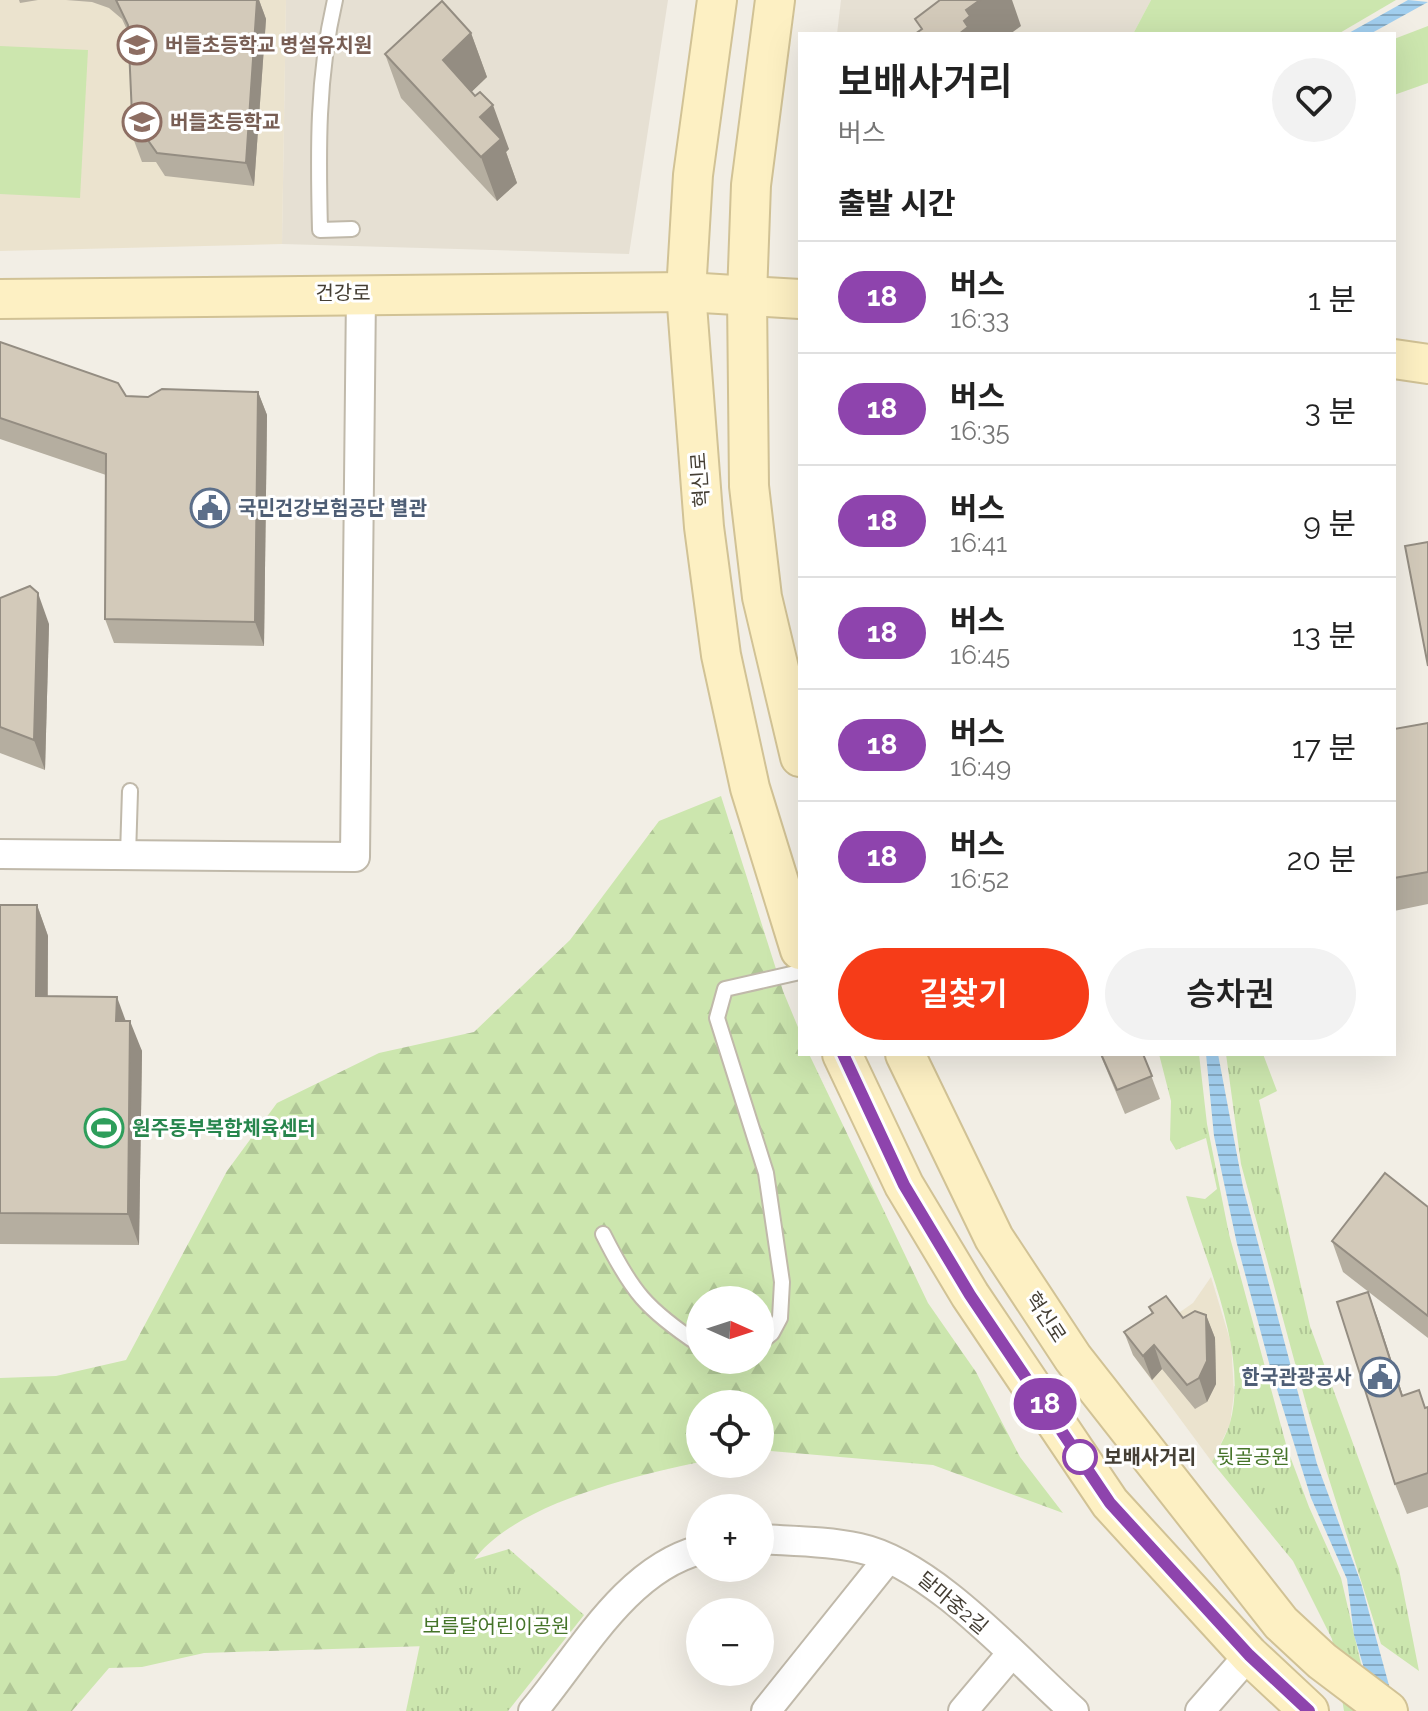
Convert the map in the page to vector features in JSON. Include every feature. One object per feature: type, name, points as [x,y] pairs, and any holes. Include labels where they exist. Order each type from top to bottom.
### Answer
[{"type":"street","name":"혁신로","points":[[717,0],[693,175],[686,292],[704,527],[721,655],[750,788],[798,944]]},
{"type":"street","points":[[775,0],[751,185],[747,296],[751,502],[762,597],[798,749]]},
{"type":"street","name":"건강로","points":[[0,299],[361,293],[686,292],[747,296]]},
{"type":"street","points":[[0,854],[355,857],[361,293]]},
{"type":"street","points":[[747,296],[798,299]]},
{"type":"street","points":[[1396,359],[1428,364]]},
{"type":"street","points":[[843,1056],[904,1185],[970,1295],[1110,1503],[1249,1655],[1309,1711]]},
{"type":"street","name":"혁신로","points":[[906,1056],[994,1238],[1073,1358],[1281,1623],[1322,1661],[1388,1711]]},
{"type":"street","name":"달마중2길","points":[[774,1540],[861,1548],[913,1570],[958,1603],[1074,1711]]},
{"type":"street","points":[[533,1711],[615,1607],[672,1557],[686,1554]]},
{"type":"street","points":[[766,1711],[887,1560]]},
{"type":"street","points":[[1200,1711],[1281,1623]]},
{"type":"street","points":[[963,1711],[1011,1654]]},
{"type":"lane","points":[[335,0],[322,68],[317,141],[320,230],[352,229]]},
{"type":"lane","points":[[128,855],[130,791]]},
{"type":"lane","points":[[774,1329],[780,1318],[782,1282],[766,1173],[717,1018],[725,989],[798,972]]},
{"type":"lane","points":[[603,1234],[632,1290],[686,1336]]},
{"type":"shaded area","name":"버들초등학교","points":[[0,0],[286,0],[282,244],[0,251]]},
{"type":"shaded area","points":[[286,0],[668,0],[629,254],[282,244]]},
{"type":"shaded area","points":[[841,0],[1151,0],[1134,32],[837,32]]},
{"type":"shaded area","points":[[1211,1277],[1231,1343],[1234,1393],[1230,1424],[1212,1462],[1133,1355],[1131,1346],[1193,1303]]},
{"type":"green space","points":[[1151,0],[1396,0],[1341,32],[1134,32]]},
{"type":"green space","points":[[1428,26],[1428,83],[1396,94],[1396,38]]},
{"type":"green space","points":[[0,46],[88,50],[80,198],[0,194]]},
{"type":"green space","points":[[721,796],[783,991],[798,1027],[798,1056],[810,1056],[928,1303],[976,1372],[1020,1457],[1063,1513],[933,1465],[774,1451],[774,1390],[686,1390],[686,1465],[578,1495],[517,1523],[492,1541],[474,1560],[427,1646],[204,1653],[142,1667],[109,1668],[72,1711],[0,1711],[0,1378],[56,1376],[126,1360],[227,1171],[277,1103],[379,1053],[474,1032],[570,940],[659,821]]},
{"type":"green space","name":"뒷골공원","points":[[1160,1056],[1199,1056],[1207,1124],[1229,1234],[1287,1448],[1341,1578],[1372,1711],[1344,1711],[1332,1639],[1293,1561],[1212,1462],[1230,1423],[1234,1368],[1223,1308],[1186,1196],[1205,1199],[1217,1189],[1206,1138],[1176,1150],[1170,1140],[1171,1101]]},
{"type":"green space","name":"뒷골공원","points":[[1226,1056],[1264,1056],[1277,1091],[1259,1100],[1310,1326],[1399,1569],[1419,1671],[1381,1644],[1311,1422],[1241,1164]]},
{"type":"green space","name":"보름달어린이공원","points":[[509,1549],[584,1615],[508,1711],[406,1711],[423,1630],[459,1564]]},
{"type":"water","points":[[1408,0],[1428,2],[1374,32],[1351,32]]},
{"type":"water","points":[[1206,1056],[1218,1056],[1243,1187],[1317,1464],[1361,1583],[1396,1711],[1377,1711],[1354,1635],[1347,1579],[1311,1498],[1271,1370],[1237,1244],[1214,1136]]},
{"type":"building","points":[[116,0],[257,0],[246,163],[157,153],[147,139],[133,138],[128,25]]},
{"type":"building","points":[[940,0],[980,0],[966,10],[970,16],[964,21],[968,27],[962,32],[918,32],[922,29],[915,19]]},
{"type":"building","points":[[442,1],[471,33],[443,60],[475,96],[480,92],[493,105],[480,117],[501,139],[481,157],[385,54]]},
{"type":"building","points":[[0,342],[118,383],[126,396],[148,397],[162,389],[258,392],[255,622],[105,619],[106,454],[0,418]]},
{"type":"building","points":[[1428,542],[1428,666],[1405,546]]},
{"type":"building","points":[[30,586],[38,593],[34,740],[0,727],[0,598]]},
{"type":"building","points":[[1428,723],[1428,872],[1396,878],[1396,729]]},
{"type":"building","points":[[0,905],[37,905],[36,996],[117,997],[116,1021],[130,1021],[128,1214],[0,1213]]},
{"type":"building","points":[[1102,1056],[1144,1056],[1152,1076],[1117,1090]]},
{"type":"building","points":[[1385,1173],[1428,1207],[1428,1316],[1332,1241]]},
{"type":"building","name":"한국관광공사","points":[[1368,1292],[1402,1396],[1419,1390],[1425,1408],[1428,1407],[1428,1473],[1395,1484],[1337,1302]]},
{"type":"building","points":[[1166,1296],[1183,1318],[1195,1311],[1206,1315],[1207,1361],[1199,1378],[1187,1385],[1154,1345],[1143,1356],[1124,1332],[1153,1313],[1149,1307]]},
{"type":"bus line","name":"18","points":[[844,1056],[904,1185],[970,1295],[1110,1503],[1249,1655],[1309,1711]]},
{"type":"place","name":"버들초등학교 병설유치원","points":[[137,45]]},
{"type":"place","name":"버들초등학교","points":[[142,122]]},
{"type":"place","name":"국민건강보험공단 별관","points":[[210,508]]},
{"type":"place","name":"원주동부복합체육센터","points":[[104,1128]]},
{"type":"place","name":"한국관광공사","points":[[1380,1377]]},
{"type":"place","name":"보배사거리","points":[[1080,1457]]}]
